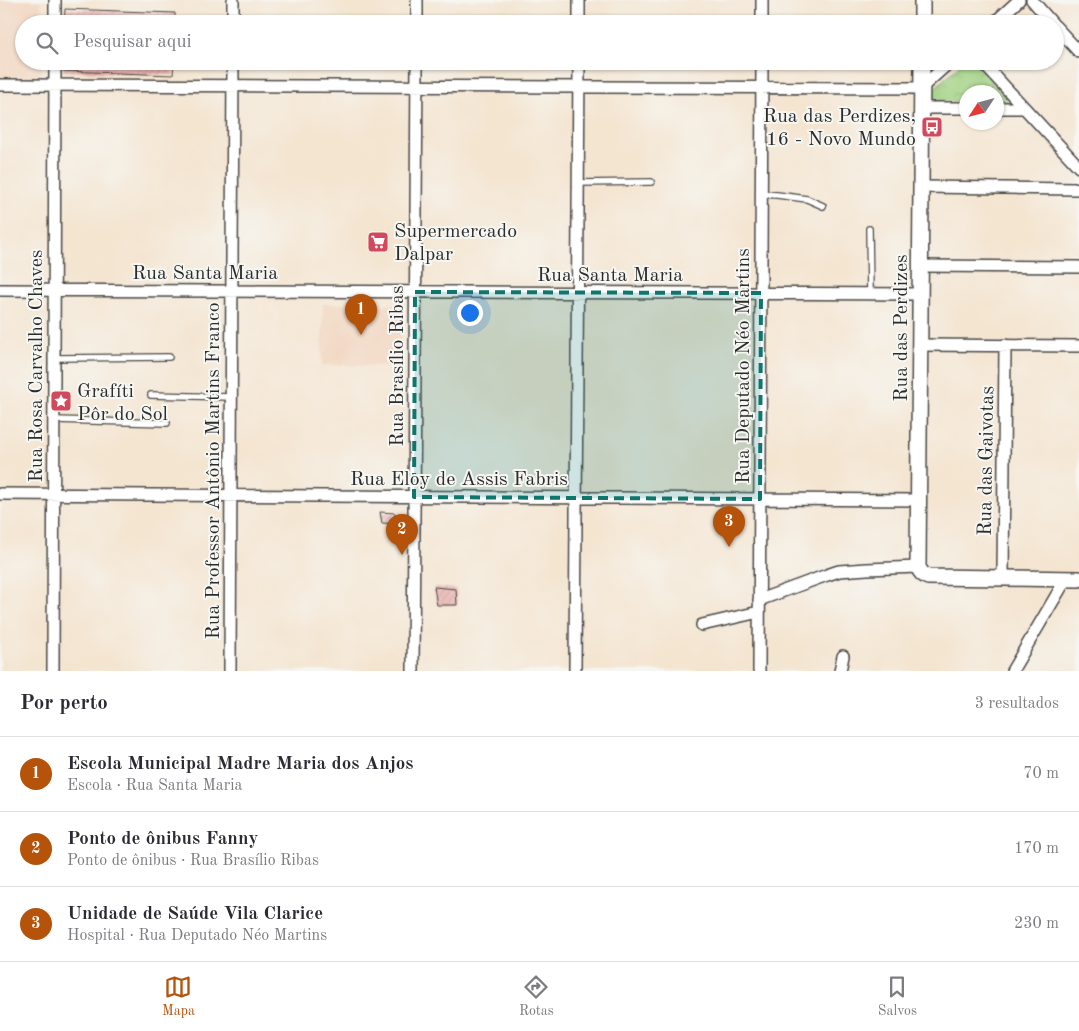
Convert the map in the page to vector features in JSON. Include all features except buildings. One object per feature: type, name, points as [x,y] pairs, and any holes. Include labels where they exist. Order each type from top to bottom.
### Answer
[{"type":"street","points":[[55,0],[55,15]]},
{"type":"street","points":[[233,0],[233,15]]},
{"type":"street","points":[[417,0],[417,15]]},
{"type":"street","points":[[579,0],[579,15]]},
{"type":"street","points":[[762,0],[762,15]]},
{"type":"street","points":[[922,0],[922,15]]},
{"type":"street","points":[[1002,15],[1018,0]]},
{"type":"street","points":[[1032,0],[1045,15]]},
{"type":"street","points":[[1064,36],[1079,52]]},
{"type":"street","name":"Rua Rosa Carvalho Chaves","points":[[53,671],[55,70]]},
{"type":"street","name":"Rua Professor Antônio Martins Franco","points":[[230,671],[233,70]]},
{"type":"street","name":"Rua Brasílio Ribas","points":[[413,671],[417,70]]},
{"type":"street","points":[[575,671],[579,70]]},
{"type":"street","name":"Rua Deputado Néo Martins","points":[[759,671],[762,70]]},
{"type":"street","name":"Rua das Perdizes","points":[[918,568],[922,70]]},
{"type":"street","points":[[0,85],[922,88],[941,70]]},
{"type":"street","points":[[988,70],[1079,167]]},
{"type":"street","points":[[921,108],[959,108]]},
{"type":"street","points":[[1004,108],[1024,108]]},
{"type":"street","points":[[921,187],[1079,189]]},
{"type":"street","points":[[920,266],[1079,267]]},
{"type":"street","name":"Rua Santa Maria","points":[[0,290],[920,294]]},
{"type":"street","points":[[920,345],[1079,346]]},
{"type":"street","name":"Rua das Gaivotas","points":[[1003,578],[1005,345]]},
{"type":"street","name":"Rua Eloy de Assis Fabris","points":[[0,494],[919,500]]},
{"type":"street","points":[[702,625],[759,606],[827,575],[867,568],[918,568],[924,576],[928,577],[1073,579]]},
{"type":"street","points":[[1012,671],[1073,579]]},
{"type":"street","points":[[840,671],[843,656]]},
{"type":"lane","points":[[578,183],[651,182]]},
{"type":"lane","points":[[761,194],[807,199],[823,206]]},
{"type":"lane","points":[[869,229],[870,294]]},
{"type":"lane","points":[[54,358],[169,357]]},
{"type":"lane","points":[[151,394],[231,397]]},
{"type":"lane","points":[[54,420],[167,423]]},
{"type":"highlighted area","points":[[415,292],[761,293],[760,499],[414,497]]},
{"type":"shaded area","points":[[0,0],[41,0],[41,15],[15,15],[15,70],[41,70],[41,77],[0,77]]},
{"type":"shaded area","points":[[323,304],[400,305],[400,366],[322,365]]},
{"type":"green space","points":[[954,70],[982,70],[996,85],[959,85],[959,101],[932,101],[932,90]]},
{"type":"green space","points":[[1004,94],[1011,102],[1004,102]]},
{"type":"place","name":"Rua das Perdizes, 16 - Novo Mundo","points":[[932,127]]},
{"type":"place","name":"Supermercado Dalpar","points":[[378,242]]},
{"type":"place","name":"Escola Municipal Madre Maria dos Anjos","points":[[361,335]]},
{"type":"place","name":"Grafíti Pôr do Sol","points":[[61,401]]},
{"type":"place","name":"Unidade de Saúde Vila Clarice","points":[[729,547]]},
{"type":"place","name":"Ponto de ônibus Fanny","points":[[402,555]]}]
